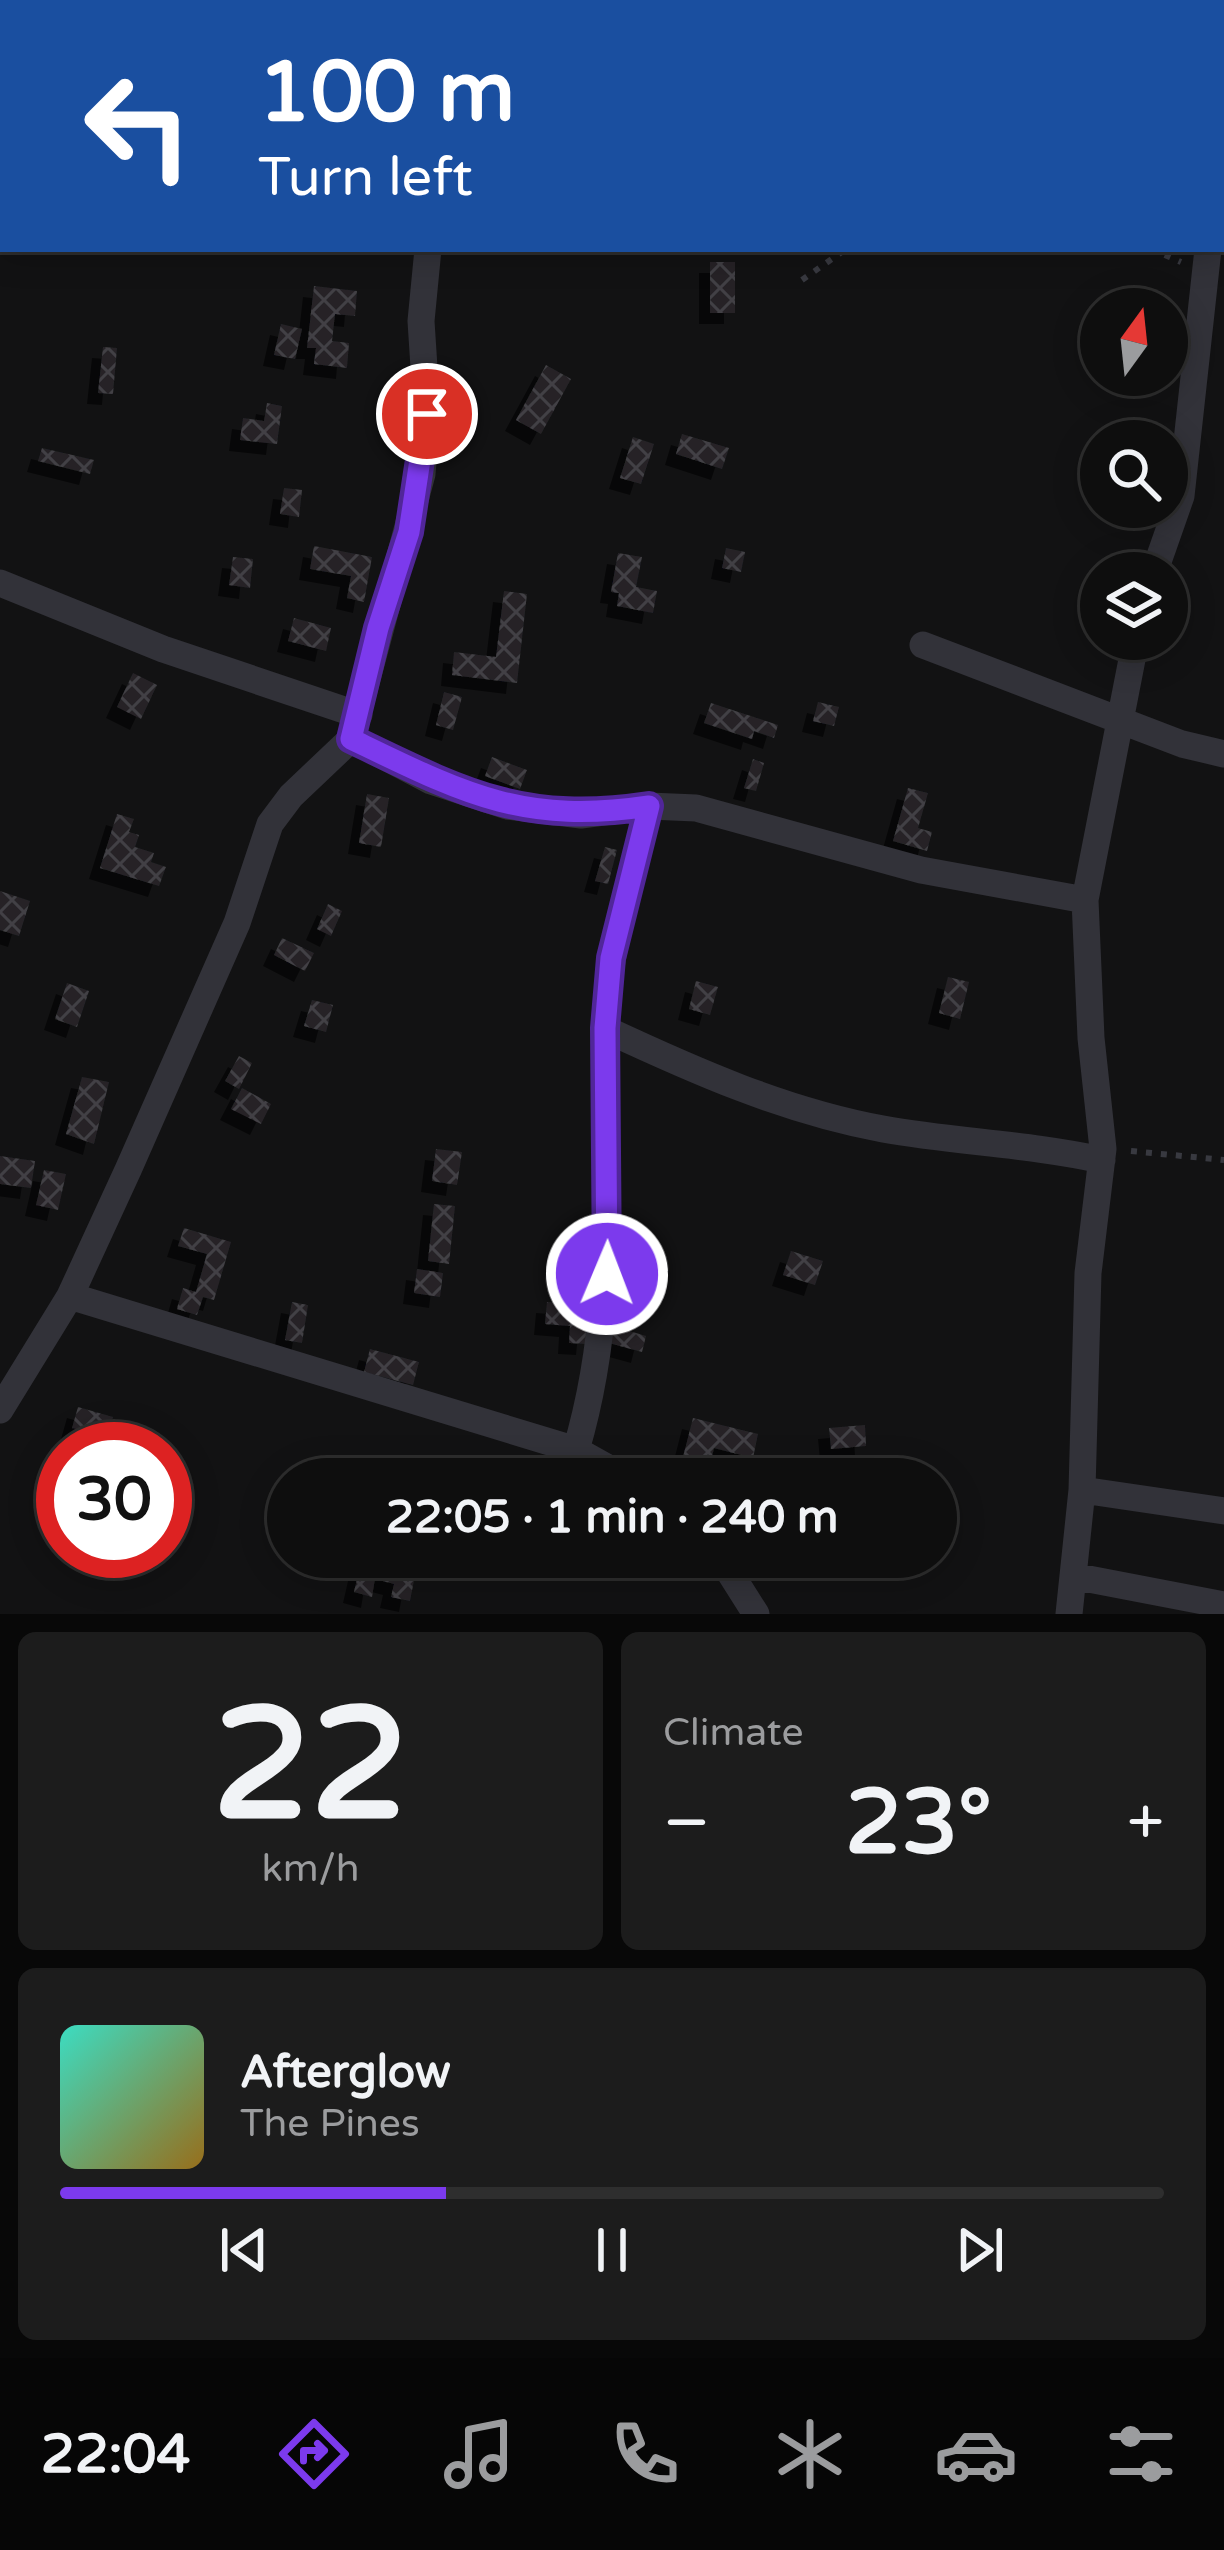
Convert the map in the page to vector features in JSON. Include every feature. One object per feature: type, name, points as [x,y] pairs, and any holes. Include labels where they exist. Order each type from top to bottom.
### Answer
[{"type":"street","points":[[0,1409],[12,1363],[70,1296],[237,923],[270,824],[355,727],[422,474],[427,414],[421,321],[428,252]]},
{"type":"street","points":[[1161,552],[1180,496],[1208,252]]},
{"type":"street","points":[[0,583],[355,727],[431,781],[507,806],[580,815],[649,806],[696,808],[921,870],[1085,900]]},
{"type":"street","points":[[923,644],[1182,744],[1224,754]]},
{"type":"street","points":[[1069,1614],[1082,1490],[1088,1273],[1102,1155],[1085,900],[1132,660]]},
{"type":"street","points":[[576,1450],[597,1378],[605,1307],[605,1028],[611,958],[649,806]]},
{"type":"street","points":[[605,1028],[702,1074],[805,1111],[884,1129],[1102,1155]]},
{"type":"street","points":[[70,1296],[590,1458]]},
{"type":"street","points":[[1082,1490],[1224,1511]]},
{"type":"street","points":[[1073,1576],[1224,1605]]},
{"type":"street","points":[[733,1578],[756,1614]]},
{"type":"path","points":[[802,280],[842,252]]},
{"type":"path","points":[[1102,1155],[1224,1160]]},
{"type":"building","points":[[710,262],[735,262],[735,313],[710,313]]},
{"type":"building","points":[[314,286],[357,291],[355,316],[335,314],[332,341],[349,343],[347,368],[314,364],[316,348],[307,348]]},
{"type":"building","points":[[281,324],[302,329],[295,359],[274,355]]},
{"type":"building","points":[[103,347],[117,348],[113,394],[98,393]]},
{"type":"building","points":[[546,365],[571,379],[541,434],[516,420]]},
{"type":"building","points":[[267,403],[282,406],[277,444],[240,440],[243,418],[264,421]]},
{"type":"building","points":[[682,434],[729,448],[722,469],[676,454]]},
{"type":"building","points":[[633,437],[654,444],[641,484],[620,478]]},
{"type":"building","points":[[42,448],[94,460],[90,474],[38,461]]},
{"type":"building","points":[[284,488],[302,490],[299,517],[280,514]]},
{"type":"building","points":[[314,546],[372,557],[364,602],[347,598],[351,576],[310,569]]},
{"type":"building","points":[[726,548],[745,552],[741,572],[722,568]]},
{"type":"building","points":[[618,553],[642,557],[636,587],[657,591],[653,613],[617,606],[619,593],[611,592]]},
{"type":"building","points":[[233,557],[253,559],[250,588],[229,585]]},
{"type":"building","points":[[504,591],[527,594],[517,683],[452,675],[454,652],[496,657]]},
{"type":"building","points":[[294,618],[331,628],[326,651],[288,641]]},
{"type":"building","points":[[133,673],[157,685],[141,719],[117,707]]},
{"type":"building","points":[[444,692],[462,697],[453,730],[436,725]]},
{"type":"building","points":[[818,702],[839,707],[834,726],[813,721]]},
{"type":"building","points":[[711,703],[778,725],[774,738],[754,731],[752,739],[704,723]]},
{"type":"building","points":[[492,757],[527,770],[520,789],[485,776]]},
{"type":"building","points":[[753,759],[764,763],[756,791],[744,788]]},
{"type":"building","points":[[908,788],[928,793],[918,828],[932,832],[927,851],[893,841]]},
{"type":"building","points":[[367,794],[389,798],[381,847],[359,843]]},
{"type":"building","points":[[117,814],[134,819],[129,832],[139,835],[135,847],[154,853],[151,862],[166,867],[159,886],[100,868]]},
{"type":"building","points":[[605,847],[617,850],[608,884],[595,881]]},
{"type":"building","points":[[0,891],[30,901],[19,936],[0,930]]},
{"type":"building","points":[[328,904],[342,911],[331,936],[317,929]]},
{"type":"building","points":[[282,938],[314,953],[305,971],[274,955]]},
{"type":"building","points":[[948,977],[969,982],[960,1019],[939,1013]]},
{"type":"building","points":[[696,981],[718,987],[710,1015],[689,1009]]},
{"type":"building","points":[[67,983],[89,991],[77,1027],[55,1019]]},
{"type":"building","points":[[312,1000],[333,1005],[326,1032],[304,1026]]},
{"type":"building","points":[[239,1056],[252,1063],[239,1089],[225,1081]]},
{"type":"building","points":[[82,1077],[109,1082],[94,1144],[66,1134]]},
{"type":"building","points":[[242,1088],[271,1104],[261,1124],[231,1109]]},
{"type":"building","points":[[436,1149],[462,1152],[457,1185],[432,1181]]},
{"type":"building","points":[[0,1156],[35,1161],[31,1188],[0,1184]]},
{"type":"building","points":[[44,1170],[66,1174],[58,1210],[36,1205]]},
{"type":"building","points":[[434,1204],[455,1206],[449,1264],[428,1261]]},
{"type":"building","points":[[184,1228],[231,1242],[214,1300],[203,1297],[197,1315],[177,1309],[183,1288],[196,1292],[207,1254],[178,1246]]},
{"type":"building","points":[[791,1251],[823,1261],[815,1285],[783,1275]]},
{"type":"building","points":[[417,1269],[443,1273],[440,1297],[414,1293]]},
{"type":"building","points":[[292,1302],[308,1305],[302,1343],[285,1340]]},
{"type":"building","points":[[547,1302],[591,1305],[587,1344],[569,1343],[570,1326],[545,1324]]},
{"type":"building","points":[[613,1326],[646,1336],[642,1352],[609,1343]]},
{"type":"building","points":[[370,1349],[419,1362],[413,1385],[364,1372]]},
{"type":"building","points":[[78,1407],[113,1417],[112,1422],[74,1422]]},
{"type":"building","points":[[693,1418],[758,1434],[753,1458],[714,1448],[712,1458],[683,1458]]},
{"type":"building","points":[[865,1425],[866,1446],[831,1449],[829,1428]]},
{"type":"building","points":[[357,1578],[414,1578],[410,1601],[391,1597],[394,1584],[375,1579],[372,1597],[354,1592]]},
{"type":"route","points":[[427,414],[422,474],[409,532],[378,628],[351,739],[431,781],[507,806],[580,815],[649,806],[611,958],[605,1028],[607,1274]]}]
